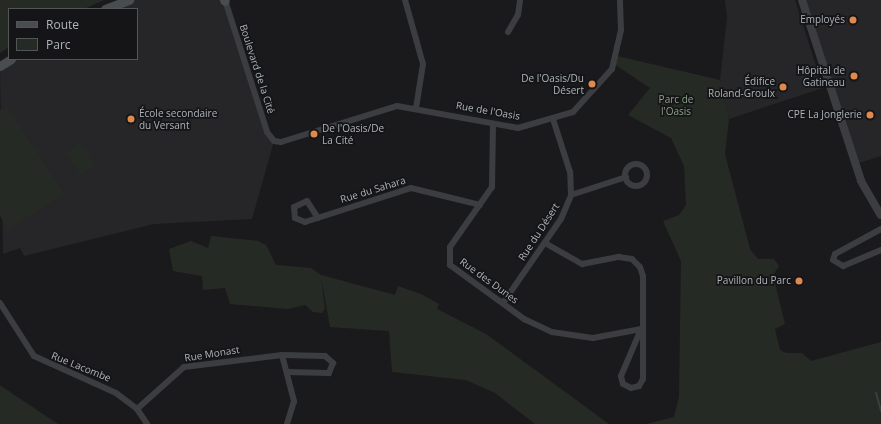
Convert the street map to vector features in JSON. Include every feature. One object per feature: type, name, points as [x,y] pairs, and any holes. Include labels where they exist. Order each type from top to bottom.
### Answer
[{"type":"main road","points":[[109,8],[129,0]]},
{"type":"main road","points":[[0,66],[9,60]]},
{"type":"street","name":"Boulevard de la Cité","points":[[225,0],[267,132],[274,141]]},
{"type":"street","points":[[405,0],[424,64],[416,108]]},
{"type":"street","points":[[508,32],[518,15],[520,0]]},
{"type":"street","name":"Rue de l'Oasis","points":[[274,141],[285,142],[390,107],[416,108],[518,128],[553,119],[580,107],[609,74],[620,39],[620,0]]},
{"type":"street","points":[[802,0],[860,177],[881,215]]},
{"type":"street","points":[[553,119],[570,172],[571,195],[626,177]]},
{"type":"street","name":"Rue des Dunes","points":[[493,124],[494,181],[480,205],[450,247],[448,260],[454,269],[533,324],[562,335],[593,338],[641,329]]},
{"type":"street","name":"Rue du Sahara","points":[[318,218],[411,188],[480,205]]},
{"type":"street","name":"Rue du Désert","points":[[503,303],[545,243],[571,195]]},
{"type":"street","points":[[881,229],[835,254],[833,260],[843,266],[881,250]]},
{"type":"street","points":[[545,243],[582,264],[619,257],[636,263],[643,276],[641,329],[643,379],[639,386],[630,388],[623,384],[621,376],[641,329]]},
{"type":"street","name":"Rue Lacombe","points":[[0,303],[34,356],[106,387],[136,409],[147,424]]},
{"type":"street","points":[[282,355],[295,407],[287,424]]},
{"type":"street","name":"Rue Monast","points":[[136,409],[184,367],[282,355],[325,356],[333,363],[329,373],[287,372]]},
{"type":"shaded area","name":"École secondaire du Versant","points":[[129,0],[224,0],[267,132],[274,141],[252,219],[154,224],[24,256],[20,248],[3,254],[0,66],[9,60],[138,60],[138,8],[108,8]]},
{"type":"shaded area","points":[[725,0],[795,0],[823,88],[729,119],[720,80],[727,18]]},
{"type":"shaded area","name":"Hôpital de Gatineau","points":[[802,0],[881,0],[881,156],[856,164]]},
{"type":"green space","points":[[0,0],[104,0],[86,8],[8,8],[8,48],[0,53]]},
{"type":"green space","name":"Parc de l'Oasis","points":[[617,56],[720,80],[729,119],[725,154],[750,249],[758,259],[774,259],[779,266],[773,275],[785,324],[775,329],[780,350],[786,353],[802,353],[811,361],[881,342],[881,424],[646,424],[674,417],[679,397],[681,261],[663,221],[679,215],[686,205],[684,166],[671,138],[628,115],[650,88],[614,64]]},
{"type":"green space","points":[[7,106],[64,194],[9,229],[0,216],[0,110]]},
{"type":"green space","points":[[80,143],[95,165],[81,175],[66,153]]},
{"type":"green space","points":[[211,236],[258,241],[266,245],[276,265],[311,268],[321,275],[395,295],[398,286],[421,294],[439,304],[437,309],[486,334],[609,424],[535,424],[495,393],[466,380],[392,372],[389,331],[330,327],[321,277],[325,309],[322,313],[313,312],[305,305],[288,309],[230,304],[225,288],[203,290],[202,276],[173,271],[169,249],[191,241],[208,248]]},
{"type":"green space","points":[[0,385],[1,386],[58,424],[0,424]]},
{"type":"waterway","points":[[876,393],[881,411]]},
{"type":"place","name":"Employés","points":[[853,20]]},
{"type":"place","name":"Hôpital de Gatineau","points":[[854,76]]},
{"type":"place","name":"De l'Oasis/Du Désert","points":[[592,84]]},
{"type":"place","name":"Édifice Roland-Groulx","points":[[783,87]]},
{"type":"place","name":"CPE La Jonglerie","points":[[870,115]]},
{"type":"place","name":"École secondaire du Versant","points":[[131,119]]},
{"type":"place","name":"De l'Oasis/De La Cité","points":[[314,134]]},
{"type":"place","name":"Pavillon du Parc","points":[[799,281]]}]
